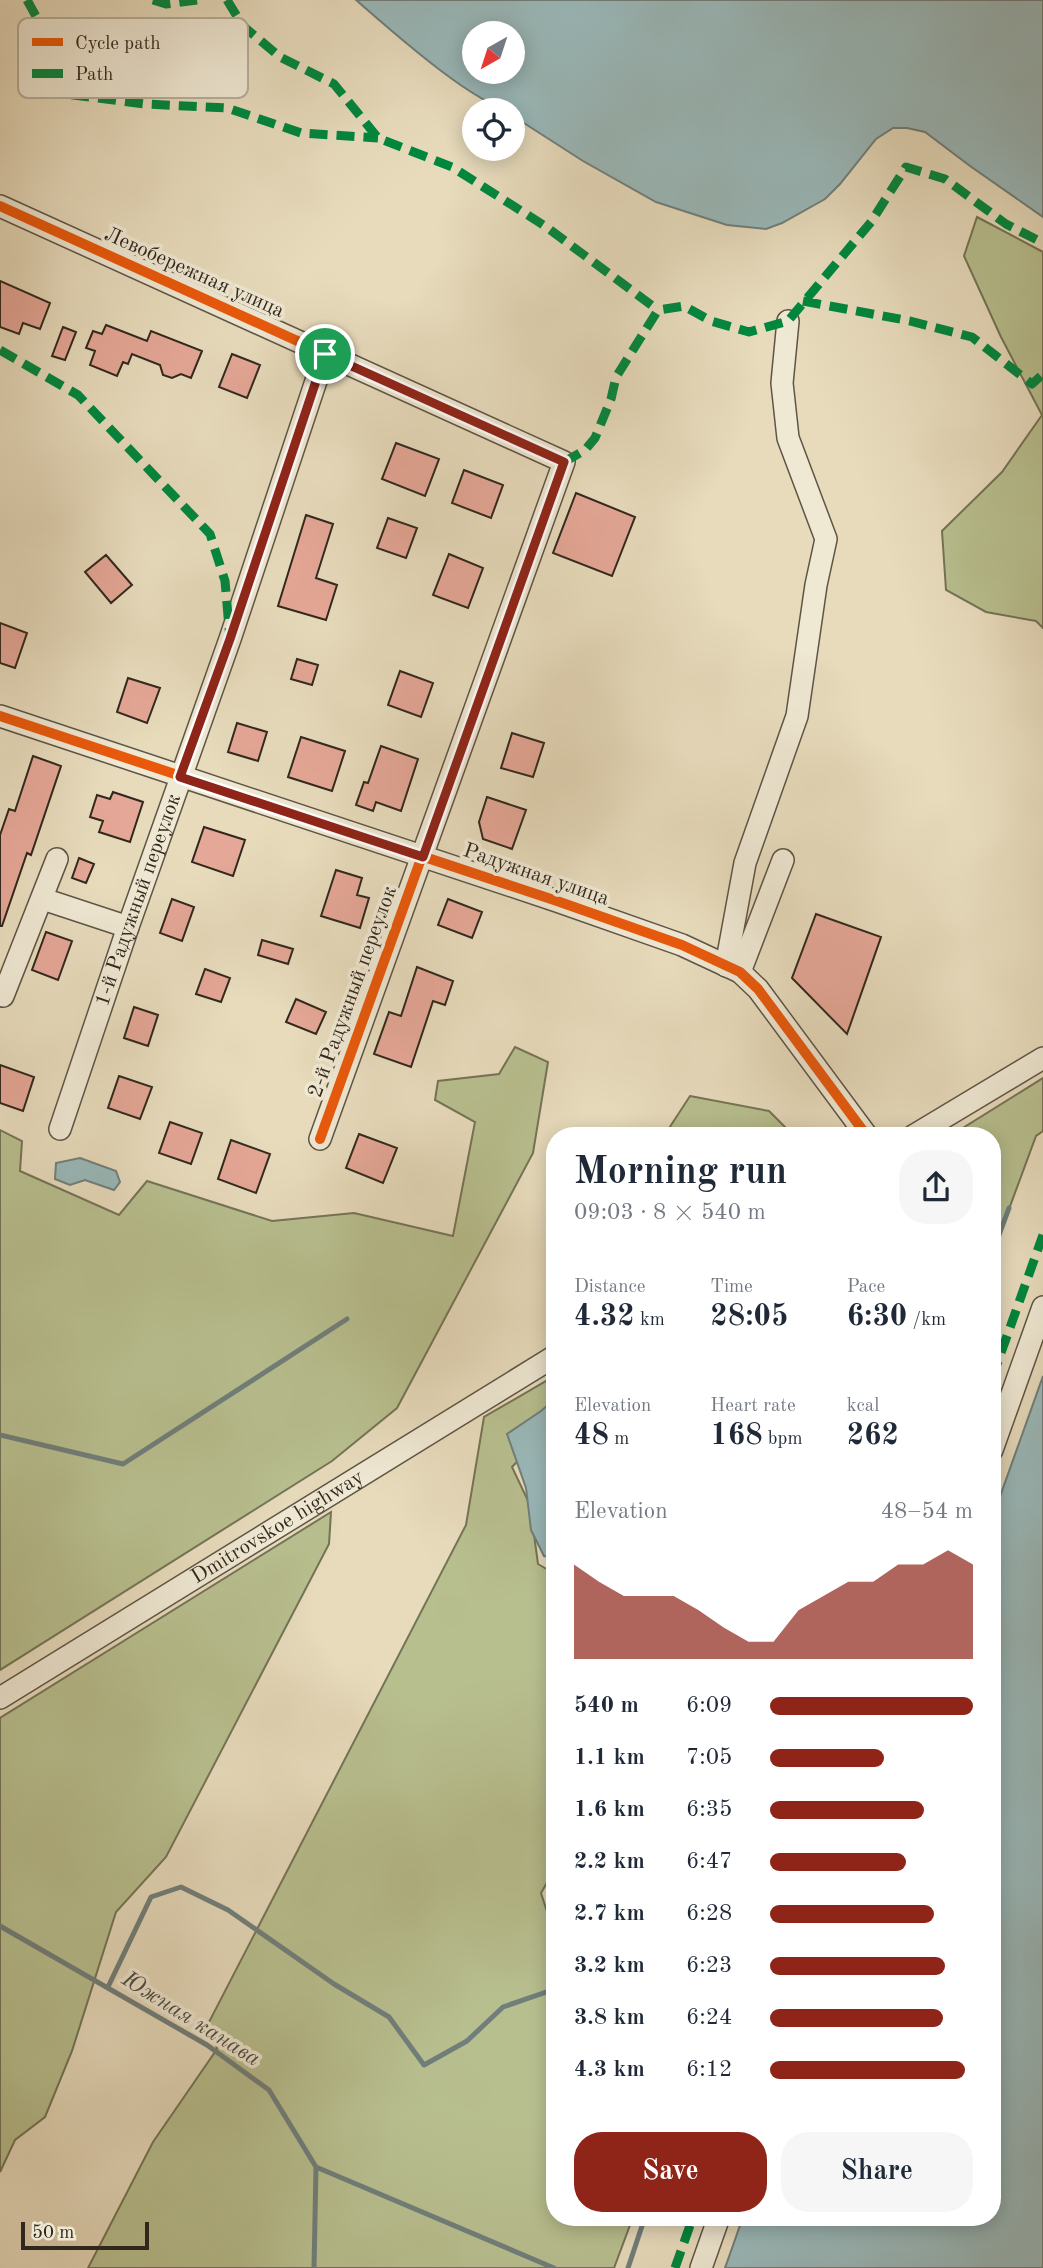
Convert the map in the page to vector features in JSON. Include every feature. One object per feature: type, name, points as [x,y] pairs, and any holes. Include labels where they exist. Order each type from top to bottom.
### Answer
[{"type":"street","name":"Левобережная улица","points":[[0,206],[564,462]]},
{"type":"street","points":[[733,969],[745,863],[797,716],[816,585],[826,539],[788,438],[782,383],[788,321]]},
{"type":"street","name":"1-й Радужный переулок","points":[[60,1129],[230,639],[325,354]]},
{"type":"street","name":"2-й Радужный переулок","points":[[320,1139],[564,462]]},
{"type":"street","name":"Радужная улица","points":[[0,716],[682,945],[733,969],[758,989],[860,1127]]},
{"type":"street","points":[[3,996],[57,859]]},
{"type":"street","points":[[733,969],[783,860]]},
{"type":"street","points":[[43,898],[128,927]]},
{"type":"street","points":[[928,1127],[1043,1058]]},
{"type":"street","points":[[1001,1425],[1043,1307]]},
{"type":"street","name":"Dmitrovskoe highway","points":[[0,1698],[546,1362]]},
{"type":"street","points":[[701,2268],[716,2226]]},
{"type":"green space","points":[[977,217],[1043,252],[1043,628],[1036,621],[986,612],[946,590],[942,531],[1002,472],[1042,415],[1001,337],[964,256]]},
{"type":"green space","points":[[515,1047],[548,1062],[533,1153],[397,1408],[332,1461],[0,1670],[0,1130],[22,1141],[20,1171],[119,1215],[147,1181],[272,1221],[354,1213],[453,1236],[475,1122],[435,1100],[438,1081],[499,1074]]},
{"type":"green space","points":[[1043,1078],[1043,1131],[1036,1136],[1001,1231],[1001,1127],[964,1127]]},
{"type":"green space","points":[[690,1096],[769,1111],[785,1127],[670,1127]]},
{"type":"green space","points":[[546,1381],[546,1431],[512,1467],[530,1505],[538,1564],[546,1569],[546,1884],[541,1893],[546,1908],[546,2226],[630,2226],[614,2268],[88,2268],[153,2142],[217,2049],[209,2022],[466,1525],[484,1417]]},
{"type":"green space","points":[[331,1512],[329,1544],[166,1857],[116,1912],[72,2051],[45,2117],[15,2140],[0,2172],[0,1718]]},
{"type":"water","points":[[356,0],[1043,0],[1043,217],[925,132],[893,128],[876,139],[825,199],[766,229],[727,225],[656,202],[583,161],[525,124],[525,98],[482,98],[456,82]]},
{"type":"water","points":[[80,1158],[116,1171],[120,1182],[114,1190],[85,1180],[70,1185],[55,1179],[56,1163]]},
{"type":"water","points":[[1043,1376],[1043,2268],[725,2268],[740,2226],[1001,2226],[1001,1494]]},
{"type":"water","points":[[546,1407],[546,1556],[531,1530],[526,1488],[507,1434]]},
{"type":"building","points":[[0,281],[50,303],[40,329],[23,323],[19,334],[0,327]]},
{"type":"building","points":[[106,325],[147,341],[151,331],[202,351],[191,378],[181,374],[172,378],[163,375],[160,365],[132,354],[128,364],[123,362],[117,376],[90,365],[95,351],[86,348],[93,331],[102,334]]},
{"type":"building","points":[[63,327],[76,332],[65,360],[52,356]]},
{"type":"building","points":[[232,354],[260,365],[247,398],[219,387]]},
{"type":"building","points":[[396,443],[439,459],[425,496],[382,479]]},
{"type":"building","points":[[464,470],[503,485],[491,518],[452,503]]},
{"type":"building","points":[[576,493],[635,517],[612,576],[553,553]]},
{"type":"building","points":[[306,515],[333,524],[316,578],[337,585],[326,620],[278,606]]},
{"type":"building","points":[[388,518],[417,528],[406,558],[377,548]]},
{"type":"building","points":[[449,554],[483,568],[468,608],[433,595]]},
{"type":"building","points":[[106,555],[132,585],[111,603],[85,572]]},
{"type":"building","points":[[0,623],[27,633],[15,668],[0,663]]},
{"type":"building","points":[[297,659],[318,665],[312,685],[291,679]]},
{"type":"building","points":[[400,671],[433,683],[421,717],[388,705]]},
{"type":"building","points":[[128,678],[160,688],[147,723],[117,712]]},
{"type":"building","points":[[237,723],[267,732],[258,761],[228,752]]},
{"type":"building","points":[[512,733],[544,743],[533,777],[501,768]]},
{"type":"building","points":[[301,737],[345,751],[332,791],[288,777]]},
{"type":"building","points":[[381,746],[418,759],[401,811],[376,802],[373,811],[356,805],[364,782],[368,783]]},
{"type":"building","points":[[33,756],[61,766],[31,855],[27,853],[0,926],[0,835],[9,809],[15,811]]},
{"type":"building","points":[[113,792],[143,802],[130,842],[99,832],[103,821],[90,817],[97,795],[110,799]]},
{"type":"building","points":[[487,797],[526,810],[512,849],[483,839],[479,822]]},
{"type":"building","points":[[204,827],[245,840],[233,876],[192,862]]},
{"type":"building","points":[[79,858],[94,864],[86,883],[72,878]]},
{"type":"building","points":[[336,870],[362,878],[357,895],[369,898],[360,928],[321,916]]},
{"type":"building","points":[[172,899],[194,907],[182,941],[160,933]]},
{"type":"building","points":[[448,899],[482,912],[472,938],[438,925]]},
{"type":"building","points":[[816,914],[881,937],[847,1034],[792,978]]},
{"type":"building","points":[[46,932],[72,941],[58,980],[32,970]]},
{"type":"building","points":[[262,940],[293,949],[288,964],[258,955]]},
{"type":"building","points":[[417,967],[453,981],[445,1005],[433,1001],[411,1067],[374,1054],[389,1012],[401,1016]]},
{"type":"building","points":[[205,969],[230,978],[221,1002],[196,994]]},
{"type":"building","points":[[296,999],[326,1012],[316,1034],[286,1022]]},
{"type":"building","points":[[134,1007],[158,1015],[148,1046],[124,1038]]},
{"type":"building","points":[[0,1065],[34,1077],[23,1111],[0,1103]]},
{"type":"building","points":[[119,1076],[152,1087],[140,1119],[108,1108]]},
{"type":"building","points":[[170,1122],[202,1133],[191,1164],[159,1153]]},
{"type":"building","points":[[359,1134],[397,1148],[383,1183],[346,1168]]},
{"type":"building","points":[[231,1140],[270,1154],[256,1193],[218,1179]]},
{"type":"waterway","points":[[1001,1230],[1009,1208]]},
{"type":"waterway","points":[[0,1435],[123,1464],[347,1319]]},
{"type":"waterway","points":[[108,1987],[151,1897],[181,1887],[228,1910],[334,1984],[389,2017],[424,2065],[467,2041],[503,2007],[546,1992]]},
{"type":"waterway","name":"Южная канава","points":[[0,1926],[207,2045],[269,2090],[316,2167],[314,2268]]},
{"type":"waterway","points":[[316,2167],[554,2268]]},
{"type":"waterway","points":[[628,2268],[642,2226]]},
{"type":"marked path","points":[[27,0],[37,18]]},
{"type":"marked path","points":[[153,0],[166,4],[197,0]]},
{"type":"marked path","points":[[227,0],[238,18]]},
{"type":"marked path","points":[[248,30],[280,57],[334,84],[378,138],[452,167],[545,226],[658,310]]},
{"type":"marked path","points":[[97,98],[145,104],[227,108],[301,133],[378,138]]},
{"type":"marked path","points":[[564,462],[585,450],[595,438],[611,399],[616,377],[658,310],[684,306],[711,321],[749,332],[788,321],[871,222],[906,167],[945,179],[1006,224],[1043,243]]},
{"type":"marked path","points":[[803,301],[910,321],[972,337],[1032,384],[1043,374]]},
{"type":"marked path","points":[[0,350],[78,395],[210,534],[225,581],[230,639]]},
{"type":"marked path","points":[[1001,1353],[1043,1235]]},
{"type":"marked path","points":[[675,2268],[690,2226]]},
{"type":"cycle path","points":[[0,206],[564,462],[320,1139]]},
{"type":"cycle path","points":[[0,716],[557,901],[682,945],[740,972],[758,989],[860,1127]]},
{"type":"route","points":[[325,354],[564,462],[423,857],[180,777],[230,639],[325,354]]}]
